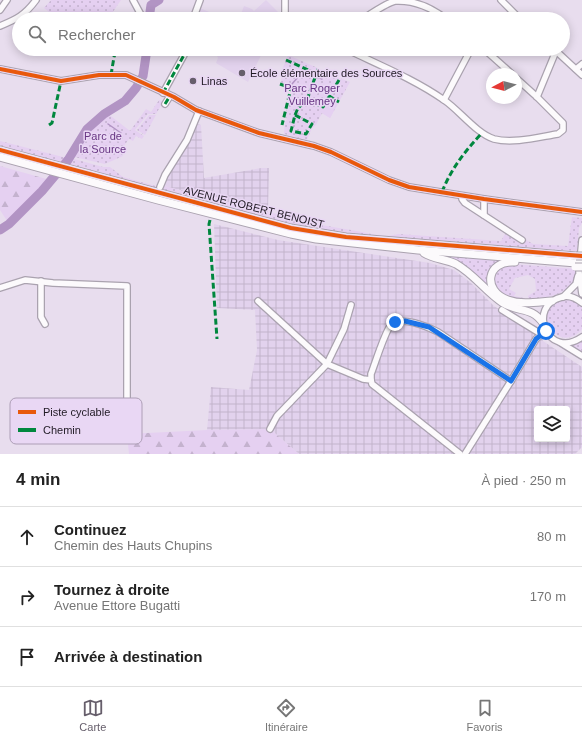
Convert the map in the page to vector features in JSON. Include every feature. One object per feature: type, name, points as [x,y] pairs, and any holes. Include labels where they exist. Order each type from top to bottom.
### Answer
[{"type":"main road","name":"AVENUE ROBERT BENOIST","points":[[0,150],[53,168],[63,174],[291,234],[340,243],[579,263]]},
{"type":"main road","name":"AVENUE ROBERT BENOIST","points":[[0,157],[53,168],[69,168],[238,214],[318,233],[579,263]]},
{"type":"main road","points":[[418,250],[427,255],[444,259],[456,264],[466,270],[493,296],[515,309],[534,313],[543,323]]},
{"type":"main road","points":[[552,301],[527,303],[507,300],[499,296],[493,289],[491,274],[498,265],[511,261],[579,263]]},
{"type":"street","points":[[0,10],[7,0]]},
{"type":"street","points":[[26,12],[36,0]]},
{"type":"street","points":[[133,0],[140,12]]},
{"type":"street","points":[[195,12],[200,0]]},
{"type":"street","points":[[285,0],[285,12]]},
{"type":"street","points":[[500,0],[513,12]]},
{"type":"street","points":[[375,12],[395,1],[418,1],[435,12]]},
{"type":"street","points":[[0,26],[12,21]]},
{"type":"street","points":[[163,93],[183,56]]},
{"type":"street","points":[[360,56],[407,79],[444,100],[482,132],[494,139],[509,141],[558,134],[563,130],[563,124],[522,83]]},
{"type":"street","points":[[444,100],[467,56]]},
{"type":"street","points":[[492,56],[505,68]]},
{"type":"street","points":[[537,97],[553,56]]},
{"type":"street","points":[[562,56],[582,75]]},
{"type":"street","points":[[576,69],[582,64]]},
{"type":"street","points":[[0,69],[61,80],[100,75],[126,75],[198,110],[260,133],[314,146],[331,152],[389,180],[409,187],[462,196],[581,212]]},
{"type":"street","points":[[165,104],[170,96]]},
{"type":"street","points":[[160,187],[165,175],[187,140],[198,110]]},
{"type":"street","points":[[462,196],[465,203],[522,240]]},
{"type":"street","points":[[484,199],[484,215]]},
{"type":"street","points":[[544,333],[543,323],[545,311],[552,301],[563,296],[576,284],[582,240]]},
{"type":"street","points":[[579,263],[582,294]]},
{"type":"street","points":[[0,288],[25,280],[127,286],[127,398]]},
{"type":"street","points":[[41,281],[41,316],[45,324]]},
{"type":"street","points":[[563,296],[575,298],[582,302]]},
{"type":"street","points":[[258,301],[327,364],[363,379],[371,380]]},
{"type":"street","points":[[270,429],[278,416],[327,364],[344,329],[351,306]]},
{"type":"street","points":[[502,310],[582,356]]},
{"type":"street","points":[[460,454],[372,384],[371,374],[388,328],[395,322],[400,321],[429,327],[511,381]]},
{"type":"street","points":[[467,453],[536,339],[544,333]]},
{"type":"street","points":[[557,341],[570,343],[582,337]]},
{"type":"shaded area","points":[[266,0],[278,12],[242,12],[244,6],[254,11]]},
{"type":"shaded area","points":[[200,8],[209,12],[198,12]]},
{"type":"shaded area","name":"École élémentaire des Sources","points":[[217,56],[261,56],[248,82],[216,63],[218,58]]},
{"type":"shaded area","points":[[197,124],[201,125],[204,178],[261,168],[269,168],[268,212],[164,186],[165,180],[186,146]]},
{"type":"shaded area","points":[[214,224],[278,240],[430,263],[454,270],[471,283],[494,306],[541,334],[543,341],[582,367],[582,447],[575,454],[299,454],[270,429],[207,430],[211,387],[249,390],[257,350],[255,310],[217,308]]},
{"type":"green space","points":[[51,0],[121,0],[113,12],[49,12],[44,8]]},
{"type":"green space","name":"Parc Roger Vuillemey","points":[[288,56],[290,56],[320,69],[318,75],[332,75],[350,82],[330,118],[322,113],[316,125],[312,128],[307,140],[284,134],[285,121],[287,118],[285,117],[290,94],[292,94],[293,88],[281,83],[282,70]]},
{"type":"green space","points":[[330,98],[338,103],[330,118],[322,113]]},
{"type":"green space","name":"Parc de la Source","points":[[159,100],[163,102],[156,114],[148,114],[135,130],[144,136],[142,139],[136,136],[133,141],[129,139],[121,150],[123,156],[105,164],[74,157],[87,131],[107,113],[130,131],[146,109],[151,112]]},
{"type":"green space","points":[[149,115],[156,115],[145,135],[137,130]]},
{"type":"green space","points":[[0,141],[67,158],[63,163],[0,146]]},
{"type":"green space","points":[[74,159],[103,167],[110,167],[123,177],[163,188],[164,186],[277,214],[277,216],[314,224],[387,236],[398,234],[501,241],[505,234],[520,242],[523,238],[533,244],[568,246],[572,217],[582,218],[582,223],[579,228],[577,251],[415,240],[336,232],[277,222],[68,164],[69,161]]},
{"type":"green space","points":[[0,166],[50,180],[42,191],[9,224],[0,210]]},
{"type":"green space","points":[[448,256],[501,261],[490,287],[523,305],[524,308],[517,308],[447,258]]},
{"type":"green space","points":[[512,264],[577,269],[574,281],[568,288],[552,296],[529,300],[528,296],[536,291],[535,279],[528,275],[515,278],[509,289],[516,293],[514,296],[524,298],[523,301],[508,298],[499,293],[494,285],[493,280],[496,270]]},
{"type":"green space","points":[[567,299],[578,303],[582,307],[582,329],[573,336],[564,338],[556,334],[550,328],[547,319],[548,311],[555,303]]},
{"type":"green space","points":[[582,340],[582,354],[570,346]]},
{"type":"green space","points":[[270,429],[299,454],[129,454],[128,444],[142,444],[142,433]]},
{"type":"waterway","points":[[150,12],[151,5],[159,0]]},
{"type":"waterway","points":[[0,230],[9,224],[42,191],[68,160],[87,129],[104,114],[125,101],[136,88],[143,76],[146,56]]},
{"type":"waterway","points":[[292,84],[298,77],[322,79]]},
{"type":"waterway","points":[[108,124],[121,133]]},
{"type":"marked path","points":[[111,75],[114,56]]},
{"type":"marked path","points":[[163,93],[183,56]]},
{"type":"marked path","points":[[286,60],[317,74]]},
{"type":"marked path","points":[[307,100],[318,69]]},
{"type":"marked path","points":[[295,115],[298,108],[307,100],[323,107],[339,80]]},
{"type":"marked path","points":[[49,125],[52,123],[61,81]]},
{"type":"marked path","points":[[280,84],[291,88],[282,125]]},
{"type":"marked path","points":[[165,104],[170,96]]},
{"type":"marked path","points":[[329,96],[339,102]]},
{"type":"marked path","points":[[295,115],[312,124],[306,134],[291,131],[295,115]]},
{"type":"marked path","points":[[442,192],[459,161],[482,133]]},
{"type":"marked path","points":[[210,220],[209,224],[217,339]]},
{"type":"cycle path","points":[[0,69],[61,81],[99,75],[126,75],[174,97],[196,110],[259,133],[314,146],[331,152],[389,180],[409,187],[582,212]]},
{"type":"cycle path","points":[[0,150],[291,228],[346,237],[582,256]]},
{"type":"place","name":"École élémentaire des Sources","points":[[242,73]]},
{"type":"place","name":"Linas","points":[[193,81]]},
{"type":"route","points":[[395,322],[405,321],[429,327],[511,381],[536,339],[546,331]]}]
